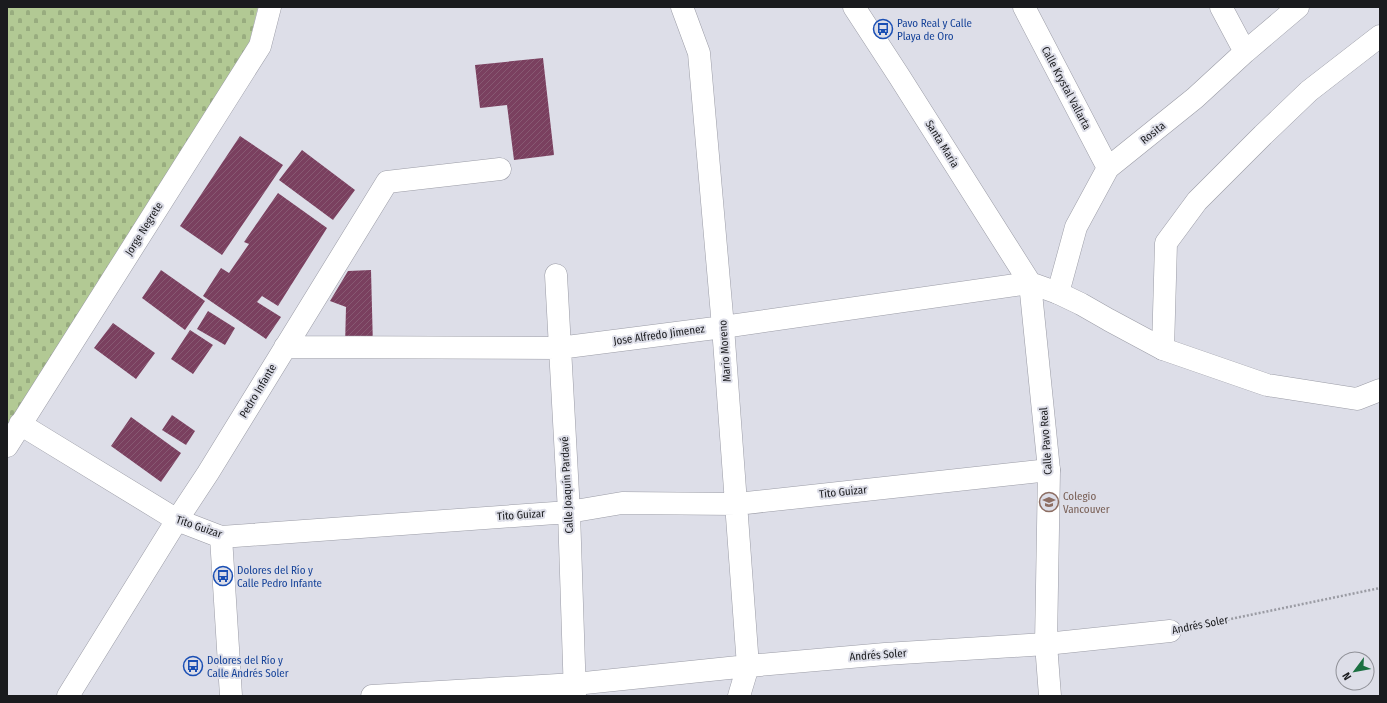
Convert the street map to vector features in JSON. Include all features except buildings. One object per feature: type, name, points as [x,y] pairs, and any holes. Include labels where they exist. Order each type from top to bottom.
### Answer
[{"type":"street","name":"Jorge Negrete","points":[[7,446],[260,46],[270,7]]},
{"type":"street","name":"Mario Moreno","points":[[682,7],[699,53],[723,327],[748,666],[739,696]]},
{"type":"street","name":"Santa Maria","points":[[854,7],[1030,282]]},
{"type":"street","name":"Calle Krystal Vallarta","points":[[1024,7],[1108,168]]},
{"type":"street","points":[[1221,7],[1245,52]]},
{"type":"street","name":"Rosita","points":[[1058,293],[1076,227],[1108,168],[1196,98],[1245,52],[1298,7]]},
{"type":"street","points":[[1163,349],[1166,243],[1197,201],[1263,135],[1309,91],[1380,36]]},
{"type":"street","name":"Pedro Infante","points":[[68,696],[177,520],[208,473],[387,182],[500,169]]},
{"type":"street","name":"Calle Joaquín Pardavé","points":[[556,275],[569,512],[575,690]]},
{"type":"street","name":"Jose Alfredo Jimenez","points":[[285,347],[559,348],[723,327],[1030,282]]},
{"type":"street","points":[[1030,282],[1081,304],[1163,349],[1267,385],[1357,399],[1380,390]]},
{"type":"street","name":"Calle Pavo Real","points":[[1030,282],[1049,470],[1046,644],[1050,696]]},
{"type":"street","name":"Tito Guizar","points":[[20,424],[177,520],[221,537],[569,512],[622,503],[737,504],[1049,470]]},
{"type":"street","points":[[221,537],[231,696]]},
{"type":"street","name":"Andrés Soler","points":[[372,696],[575,690],[748,666],[885,654],[1046,644],[1170,631]]},
{"type":"path","name":"Andrés Soler","points":[[1170,631],[1380,588]]},
{"type":"green space","points":[[7,7],[258,7],[249,44],[7,431]]},
{"type":"place","name":"Pavo Real y Calle Playa de Oro","points":[[883,29]]},
{"type":"place","name":"Colegio Vancouver","points":[[1049,502]]},
{"type":"place","name":"Dolores del Río y Calle Pedro Infante","points":[[223,576]]},
{"type":"place","name":"Dolores del Río y Calle Andrés Soler","points":[[193,666]]}]
